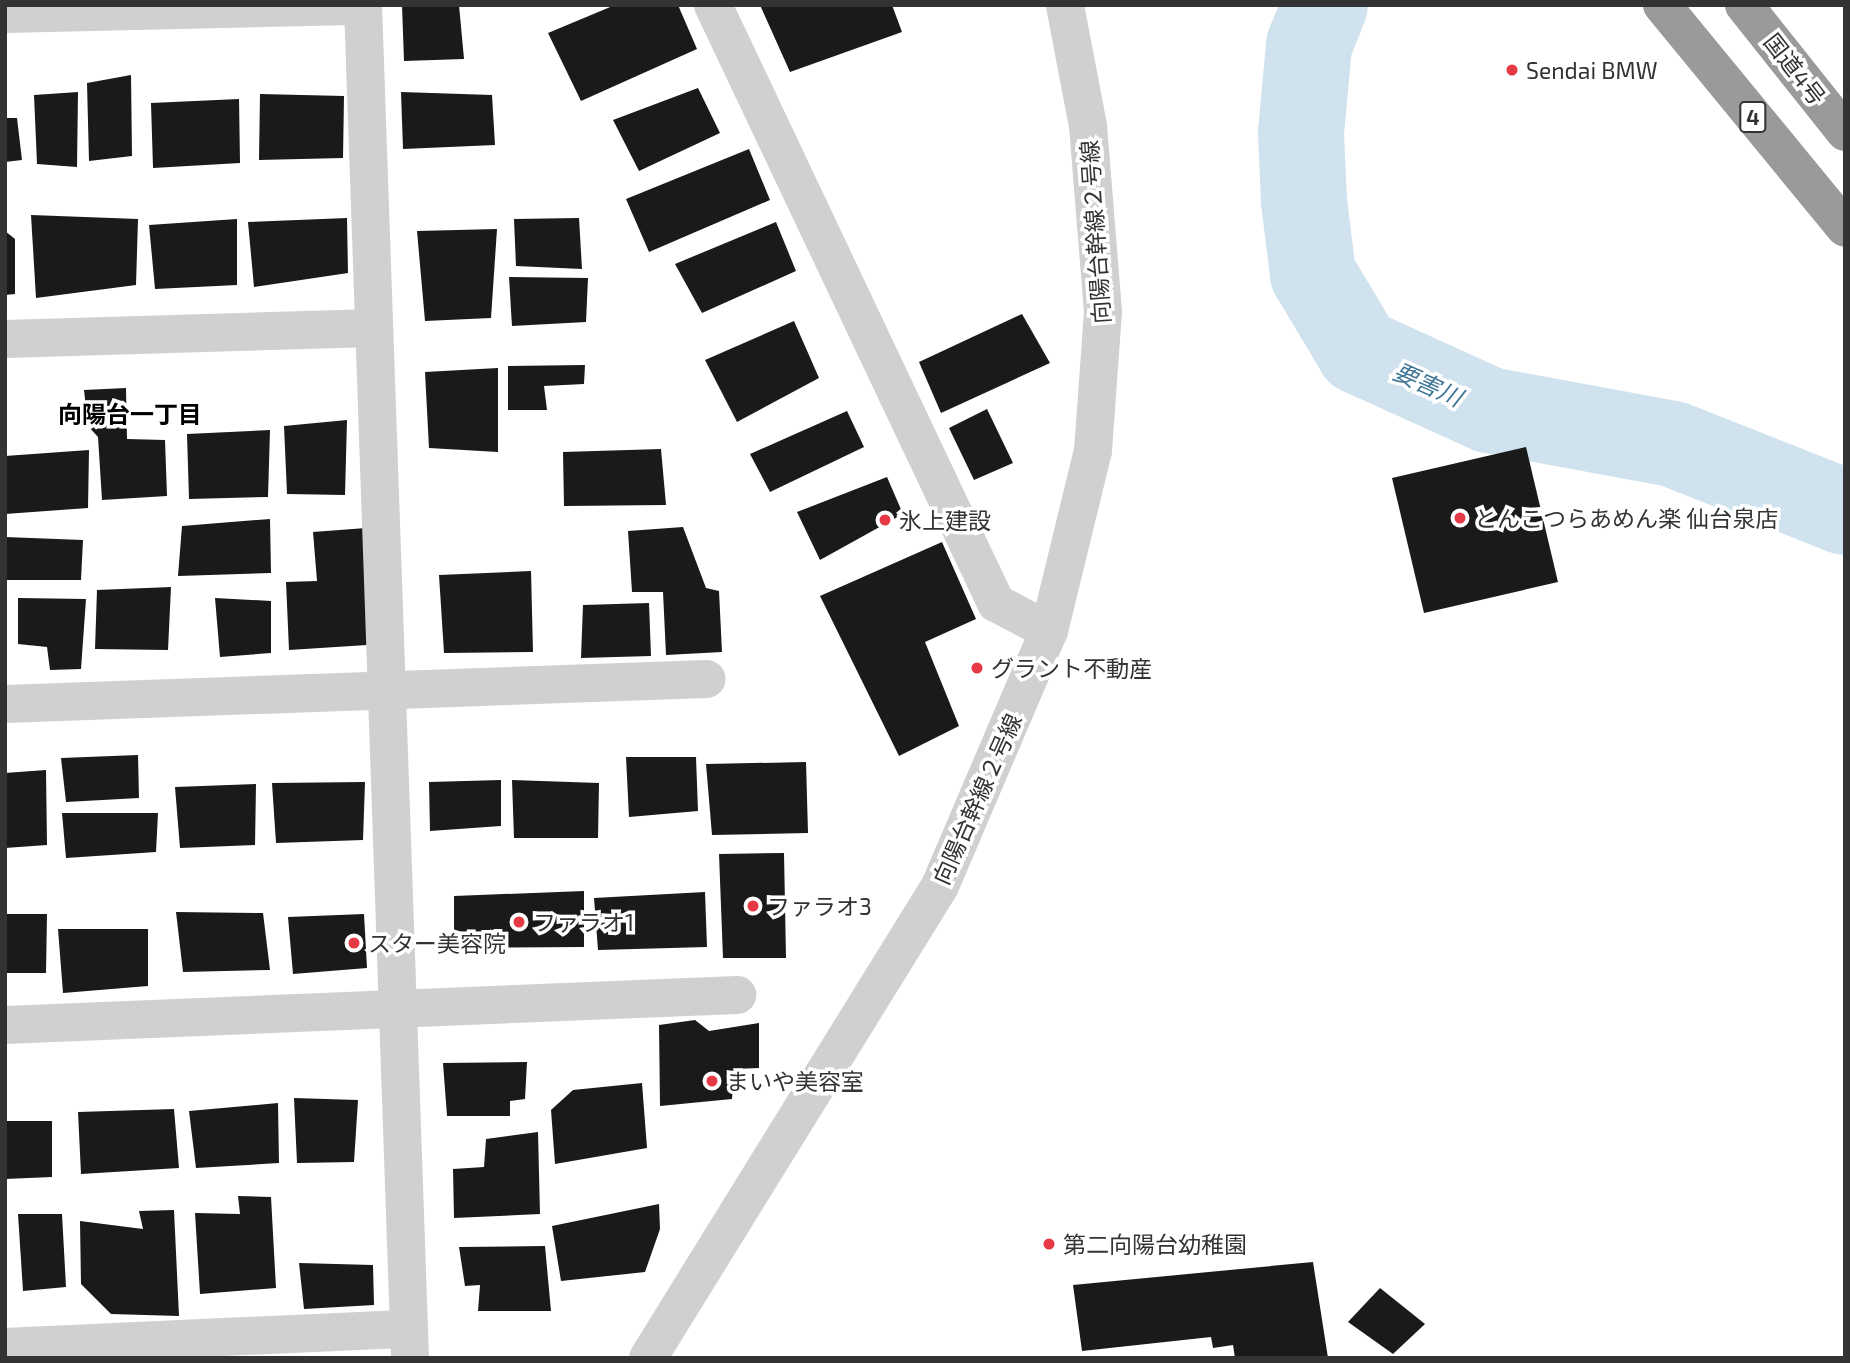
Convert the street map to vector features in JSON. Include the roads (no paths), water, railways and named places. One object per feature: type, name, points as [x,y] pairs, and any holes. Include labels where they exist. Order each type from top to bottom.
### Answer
[{"type":"highway","name":"4","points":[[1662,5],[1845,228]]},
{"type":"highway","name":"国道4号","points":[[1744,5],[1845,132]]},
{"type":"street","points":[[713,5],[996,603],[1049,631]]},
{"type":"street","name":"向陽台幹線２号線","points":[[648,1358],[940,886],[1049,631],[1093,452],[1103,312],[1088,126],[1065,5]]},
{"type":"street","points":[[5,14],[363,6],[409,1343],[5,1347]]},
{"type":"street","points":[[5,339],[374,328]]},
{"type":"street","points":[[5,704],[707,678]]},
{"type":"street","points":[[5,1025],[737,995]]},
{"type":"waterway","name":"要害川","points":[[1325,5],[1309,45],[1301,133],[1304,201],[1313,274],[1359,351],[1489,410],[1673,444],[1845,512]]},
{"type":"place","name":"Sendai BMW","points":[[1512,70]]},
{"type":"place","name":"とんこつらあめん楽 仙台泉店","points":[[1460,518]]},
{"type":"place","name":"氷上建設","points":[[885,520]]},
{"type":"place","name":"グラント不動産","points":[[977,668]]},
{"type":"place","name":"ファラオ3","points":[[753,906]]},
{"type":"place","name":"ファラオ1","points":[[519,922]]},
{"type":"place","name":"スター美容院","points":[[354,943]]},
{"type":"place","name":"まいや美容室","points":[[712,1081]]},
{"type":"place","name":"第二向陽台幼稚園","points":[[1049,1244]]},
{"type":"district","name":"向陽台一丁目","points":[[130,414]]}]
